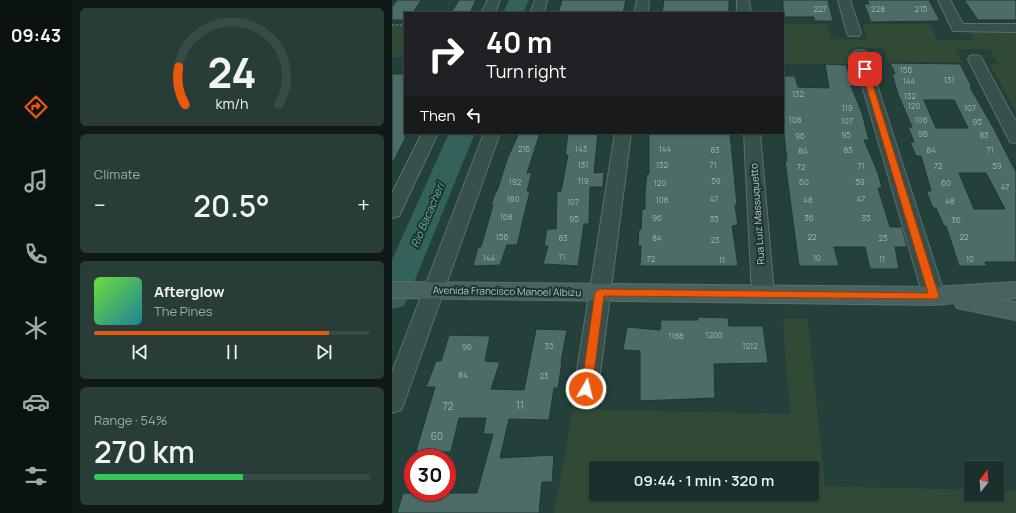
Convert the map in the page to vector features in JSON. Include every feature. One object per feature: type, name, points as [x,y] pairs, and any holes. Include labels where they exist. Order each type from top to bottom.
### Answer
[{"type":"street","points":[[488,12],[494,0]]},
{"type":"street","points":[[537,12],[542,0]]},
{"type":"street","points":[[641,12],[642,0]]},
{"type":"street","points":[[743,0],[744,12]]},
{"type":"street","points":[[844,0],[854,33]]},
{"type":"street","points":[[944,0],[958,28],[1016,28]]},
{"type":"street","points":[[860,54],[934,296]]},
{"type":"street","points":[[975,59],[1016,138]]},
{"type":"street","points":[[392,212],[430,134]]},
{"type":"street","points":[[392,403],[429,290],[492,134]]},
{"type":"street","points":[[586,389],[623,134]]},
{"type":"street","name":"Rua Luiz Massuquetto","points":[[752,134],[763,294]]},
{"type":"street","name":"Avenida Francisco Manoel Albizu","points":[[392,290],[934,296],[1016,291]]},
{"type":"street","points":[[1016,291],[1014,301],[1016,307]]},
{"type":"street","name":"Avenida Francisco Manoel Albizu","points":[[934,296],[1016,311]]},
{"type":"path","points":[[392,25],[404,25]]},
{"type":"green space","points":[[392,24],[404,24],[404,57],[392,57]]},
{"type":"green space","points":[[784,24],[827,24],[831,39],[868,40],[863,24],[930,24],[937,40],[973,40],[969,32],[1016,32],[1016,111],[990,64],[999,64],[990,49],[955,49],[962,62],[888,62],[883,48],[851,47],[855,64],[784,64]]},
{"type":"green space","points":[[783,319],[808,319],[825,486],[964,490],[964,501],[1004,501],[1004,491],[1016,491],[1016,513],[554,513],[573,409],[790,414]]},
{"type":"building","points":[[397,0],[421,0],[414,12],[404,12],[404,20],[392,20],[392,7]]},
{"type":"building","points":[[459,0],[476,0],[470,12],[452,12]]},
{"type":"building","points":[[562,0],[626,0],[623,12],[558,12]]},
{"type":"building","points":[[664,0],[729,0],[729,12],[662,12]]},
{"type":"building","points":[[783,0],[828,0],[833,21],[814,21],[814,17],[784,17]]},
{"type":"building","points":[[867,0],[929,0],[940,21],[871,22],[864,4],[869,4]]},
{"type":"building","points":[[964,0],[1016,0],[1016,20],[978,20]]},
{"type":"building","points":[[890,63],[960,64],[972,87],[970,87],[1016,172],[1016,262],[985,262],[987,266],[959,266],[946,226],[944,226],[936,208],[933,208],[926,191],[931,191],[921,156],[916,156],[910,142],[914,142],[908,127],[912,127],[898,94],[892,74],[895,74]],"holes":[[[924,100],[954,100],[968,128],[936,128]],[[959,173],[986,173],[1005,209],[974,209]]]},
{"type":"building","points":[[825,64],[846,65],[853,86],[851,86],[862,113],[869,140],[864,140],[878,173],[882,188],[878,188],[890,227],[902,227],[907,247],[895,247],[899,269],[870,269],[865,247],[834,247],[839,266],[799,266],[785,161],[787,161],[784,134],[784,76],[795,76],[798,87],[829,88]]},
{"type":"building","points":[[392,74],[404,74],[405,139],[392,164]]},
{"type":"building","points":[[519,134],[540,134],[527,173],[532,172],[527,191],[530,191],[517,245],[507,245],[500,265],[473,266],[478,247],[481,247],[493,205],[491,205],[508,157]]},
{"type":"building","points":[[568,134],[598,134],[594,173],[604,172],[603,187],[590,187],[589,224],[584,224],[578,266],[543,264],[548,246],[544,246],[547,229],[556,229],[557,191],[561,191],[568,155],[565,156]]},
{"type":"building","points":[[649,134],[730,134],[737,205],[735,205],[738,225],[732,226],[738,266],[640,266],[641,246],[638,246],[639,229],[641,229],[642,209],[645,209],[647,174],[649,174]]},
{"type":"building","points":[[698,317],[728,318],[729,326],[763,326],[768,363],[714,364],[715,398],[640,401],[640,351],[623,350],[627,327],[660,330],[661,320],[698,320]]},
{"type":"building","points":[[536,329],[567,330],[558,388],[554,388],[549,420],[509,419],[500,458],[554,455],[552,482],[542,482],[539,513],[397,513],[403,493],[404,501],[456,501],[456,493],[477,493],[493,434],[483,434],[486,418],[459,418],[452,449],[417,449],[435,387],[426,387],[436,361],[441,361],[449,335],[490,336],[485,361],[500,362],[491,389],[524,390]]},
{"type":"waterway","name":"Rio Bacacheri","points":[[513,12],[519,0]]},
{"type":"waterway","name":"Rio Bacacheri","points":[[392,297],[462,134]]},
{"type":"route","points":[[586,389],[600,292],[934,296],[865,69]]}]
